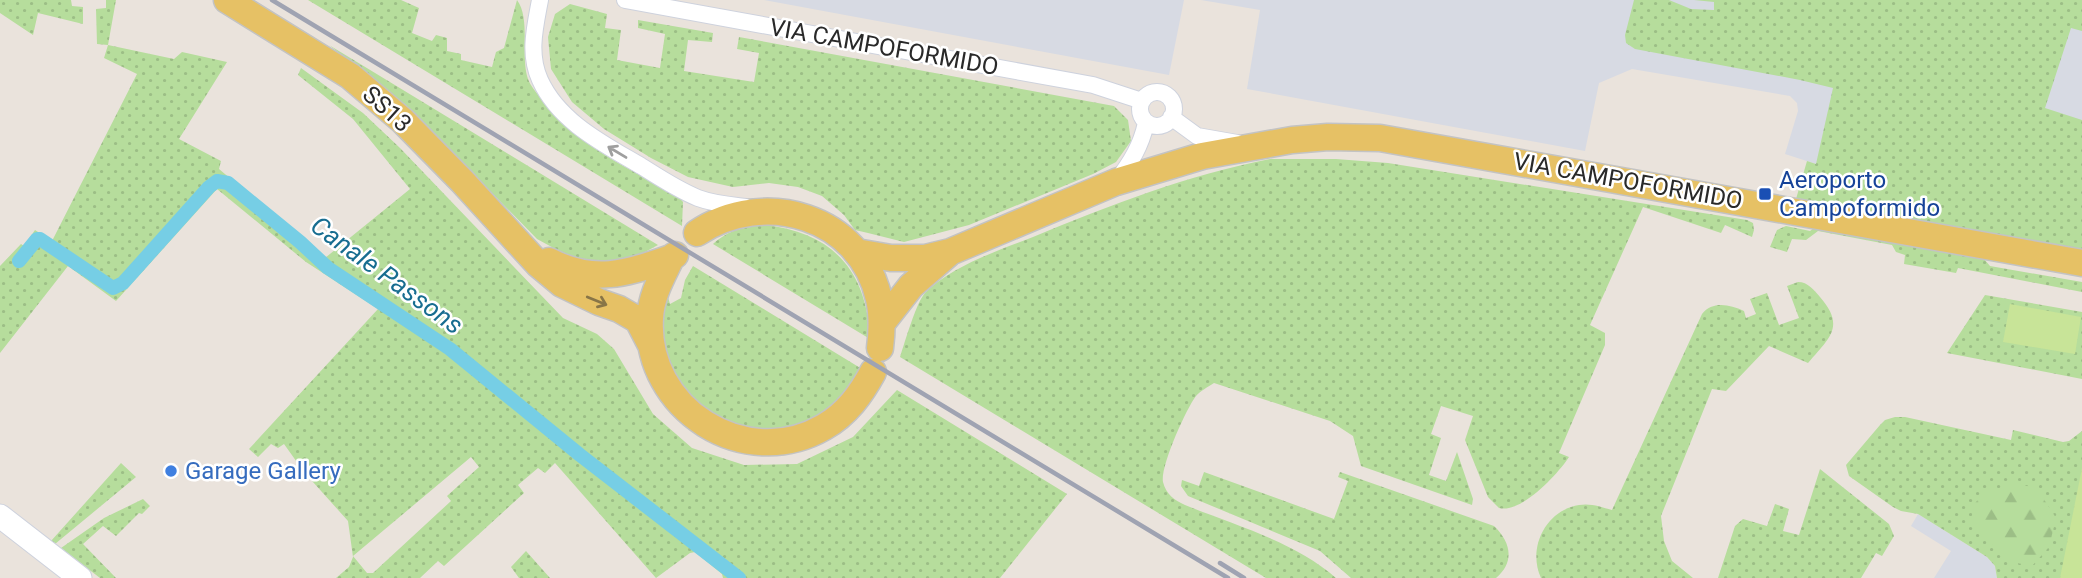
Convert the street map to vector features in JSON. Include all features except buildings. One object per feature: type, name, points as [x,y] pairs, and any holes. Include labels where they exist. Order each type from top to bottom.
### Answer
[{"type":"main road","name":"SS13","points":[[227,0],[350,76],[378,99],[462,181],[538,264],[562,284],[638,320],[651,345],[664,381],[685,411],[705,426],[728,437],[752,442],[778,443],[802,438],[845,413],[861,394],[879,348],[911,286],[950,252]]},
{"type":"main road","name":"VIA CAMPOFORMIDO","points":[[1253,146],[1328,137],[1380,138],[2082,263]]},
{"type":"main road","name":"SS13","points":[[856,252],[911,259],[950,252],[1116,181],[1202,156],[1253,146]]},
{"type":"main road","points":[[697,233],[736,214],[766,210],[786,212],[824,226],[856,252],[870,274],[879,298],[879,348]]},
{"type":"main road","name":"SS13","points":[[523,248],[568,271],[586,274],[609,275],[630,271],[673,256],[655,290],[650,317],[651,345]]},
{"type":"main road","points":[[0,516],[80,578]]},
{"type":"street","points":[[540,0],[533,45],[534,60],[550,98],[564,114],[599,141],[676,187],[718,204],[766,210]]},
{"type":"street","name":"VIA CAMPOFORMIDO","points":[[625,0],[1093,85],[1142,101],[1152,93],[1164,95],[1172,104],[1171,117]]},
{"type":"street","points":[[1142,101],[1141,115],[1146,122],[1157,126],[1168,122],[1171,117],[1197,136],[1253,146]]},
{"type":"street","points":[[1116,181],[1134,158],[1142,142],[1146,122]]},
{"type":"shaded area","points":[[764,0],[1184,0],[1169,75]]},
{"type":"shaded area","points":[[1201,0],[2082,0],[2082,234],[1785,154],[1798,111],[1797,103],[1790,96],[1632,69],[1599,83],[1585,151],[1247,89],[1260,10]]},
{"type":"shaded area","points":[[1918,514],[1987,557],[1995,566],[1997,578],[1934,578],[1951,551],[1911,526]]},
{"type":"green space","points":[[0,0],[71,0],[72,6],[83,7],[83,24],[38,13],[33,35],[0,13]]},
{"type":"green space","points":[[106,0],[116,0],[108,45],[97,44],[96,9],[106,8]]},
{"type":"green space","points":[[308,0],[401,0],[419,8],[412,33],[432,41],[436,35],[447,38],[447,51],[461,54],[461,60],[492,67],[496,52],[504,48],[517,0],[524,17],[526,69],[533,88],[553,114],[586,142],[679,197],[683,202],[682,226]]},
{"type":"green space","points":[[1634,0],[1669,0],[1691,9],[1714,10],[1714,2],[1694,0],[2082,0],[2082,31],[2071,28],[2045,108],[2082,120],[2082,250],[1796,199],[1807,161],[1816,164],[1833,88],[1635,49],[1626,43],[1625,35]]},
{"type":"green space","points":[[570,4],[607,14],[605,28],[621,30],[617,60],[660,68],[665,34],[638,28],[638,20],[713,33],[712,42],[688,40],[684,71],[754,82],[759,53],[737,49],[739,37],[1114,106],[1128,120],[1131,141],[1116,162],[1093,174],[969,225],[904,242],[855,230],[844,215],[822,196],[798,187],[769,183],[733,187],[688,177],[604,129],[572,102],[551,69],[548,37],[555,14]]},
{"type":"green space","points":[[108,45],[174,59],[182,52],[227,62],[179,139],[221,161],[219,169],[325,258],[410,189],[353,119],[298,75],[301,68],[363,113],[400,148],[563,318],[597,334],[614,349],[653,414],[692,448],[744,465],[797,464],[853,437],[897,390],[1067,494],[1000,578],[723,578],[722,574],[695,552],[656,578],[555,463],[545,473],[538,468],[518,485],[524,493],[444,566],[438,561],[420,578],[336,578],[349,567],[353,557],[348,521],[304,472],[284,444],[278,448],[271,444],[258,457],[249,449],[378,309],[306,262],[217,189],[116,301],[68,266],[0,353],[0,266],[21,244],[24,246],[35,230],[52,241],[137,74],[104,58]],"holes":[[[471,457],[479,467],[447,496],[451,501],[373,573],[367,573],[353,556]]]},
{"type":"green space","points":[[329,45],[658,245],[632,259],[602,264],[572,258],[537,239],[406,105]]},
{"type":"green space","points":[[1270,159],[1336,159],[1388,163],[1747,220],[1753,223],[1754,230],[1752,237],[1725,225],[1721,233],[1643,207],[1590,325],[1605,333],[1605,345],[1559,453],[1569,457],[1538,491],[1518,505],[1508,508],[1499,508],[1488,497],[1465,440],[1473,416],[1441,406],[1431,434],[1441,438],[1429,475],[1446,481],[1457,452],[1473,499],[1472,505],[1361,466],[1353,436],[1330,421],[1214,383],[1200,392],[1180,425],[1165,464],[1163,482],[1168,493],[1185,505],[1284,544],[1320,565],[1336,578],[1266,578],[900,357],[911,323],[925,293],[962,267],[1150,192],[1209,173]]},
{"type":"green space","points":[[764,225],[809,236],[842,259],[862,293],[870,339],[713,244],[737,230]]},
{"type":"green space","points":[[1786,226],[1810,231],[1814,228],[1984,259],[1990,266],[2082,282],[2082,292],[1958,268],[1956,273],[1904,264],[1905,255],[1896,252],[1892,245],[1818,231],[1806,240],[1792,239],[1787,252],[1770,247],[1777,230]]},
{"type":"green space","points":[[693,266],[862,369],[847,396],[822,418],[795,431],[749,434],[693,406],[665,358],[662,311],[667,294],[670,304],[681,298],[685,280]]},
{"type":"green space","points":[[1798,282],[1811,287],[1828,307],[1833,324],[1828,339],[1808,363],[1769,346],[1726,391],[1712,389],[1661,516],[1664,541],[1672,561],[1693,578],[1541,578],[1536,555],[1538,543],[1542,532],[1557,514],[1579,505],[1612,510],[1702,314],[1716,305],[1727,305],[1744,311],[1746,318],[1756,314],[1750,299],[1767,293],[1779,325],[1799,318],[1787,286]]},
{"type":"green space","points":[[1985,295],[2082,312],[2082,379],[1947,353]]},
{"type":"green space","points":[[2010,304],[2081,317],[2075,354],[2003,342]]},
{"type":"green space","points":[[1895,417],[2011,440],[2013,430],[2063,442],[2069,441],[2082,431],[2082,578],[1997,578],[1995,566],[1987,557],[1918,514],[1893,507],[1849,476],[1846,465],[1885,420]]},
{"type":"green space","points":[[121,463],[136,477],[55,544],[51,541]]},
{"type":"green space","points":[[2082,468],[2082,578],[2060,578]]},
{"type":"green space","points":[[1820,469],[1889,524],[1894,536],[1882,556],[1876,553],[1861,578],[1718,578],[1735,526],[1743,519],[1767,526],[1775,504],[1789,509],[1783,531],[1799,535]]},
{"type":"green space","points":[[1204,472],[1334,519],[1348,481],[1338,477],[1340,472],[1494,526],[1507,545],[1508,559],[1496,578],[1351,578],[1320,551],[1188,496],[1181,486],[1182,480],[1199,486]]},
{"type":"green space","points":[[2009,484],[2036,487],[2056,518],[2049,547],[2032,566],[2012,562],[1975,529],[1971,508],[1981,496]]},
{"type":"green space","points":[[143,499],[150,506],[116,536],[103,526],[83,544],[116,578],[100,578],[61,548],[104,518]]},
{"type":"green space","points":[[526,551],[550,578],[519,578],[511,567]]},
{"type":"waterway","name":"Canale Passons","points":[[19,261],[37,239],[40,239],[113,288],[123,283],[209,187],[217,181],[228,183],[328,268],[450,349],[580,455],[739,578]]},
{"type":"railway","points":[[272,0],[1228,578]]},
{"type":"railway","points":[[1220,563],[1244,578]]},
{"type":"place","name":"Aeroporto Campoformido","points":[[1765,194]]},
{"type":"place","name":"Garage Gallery","points":[[171,471]]}]
